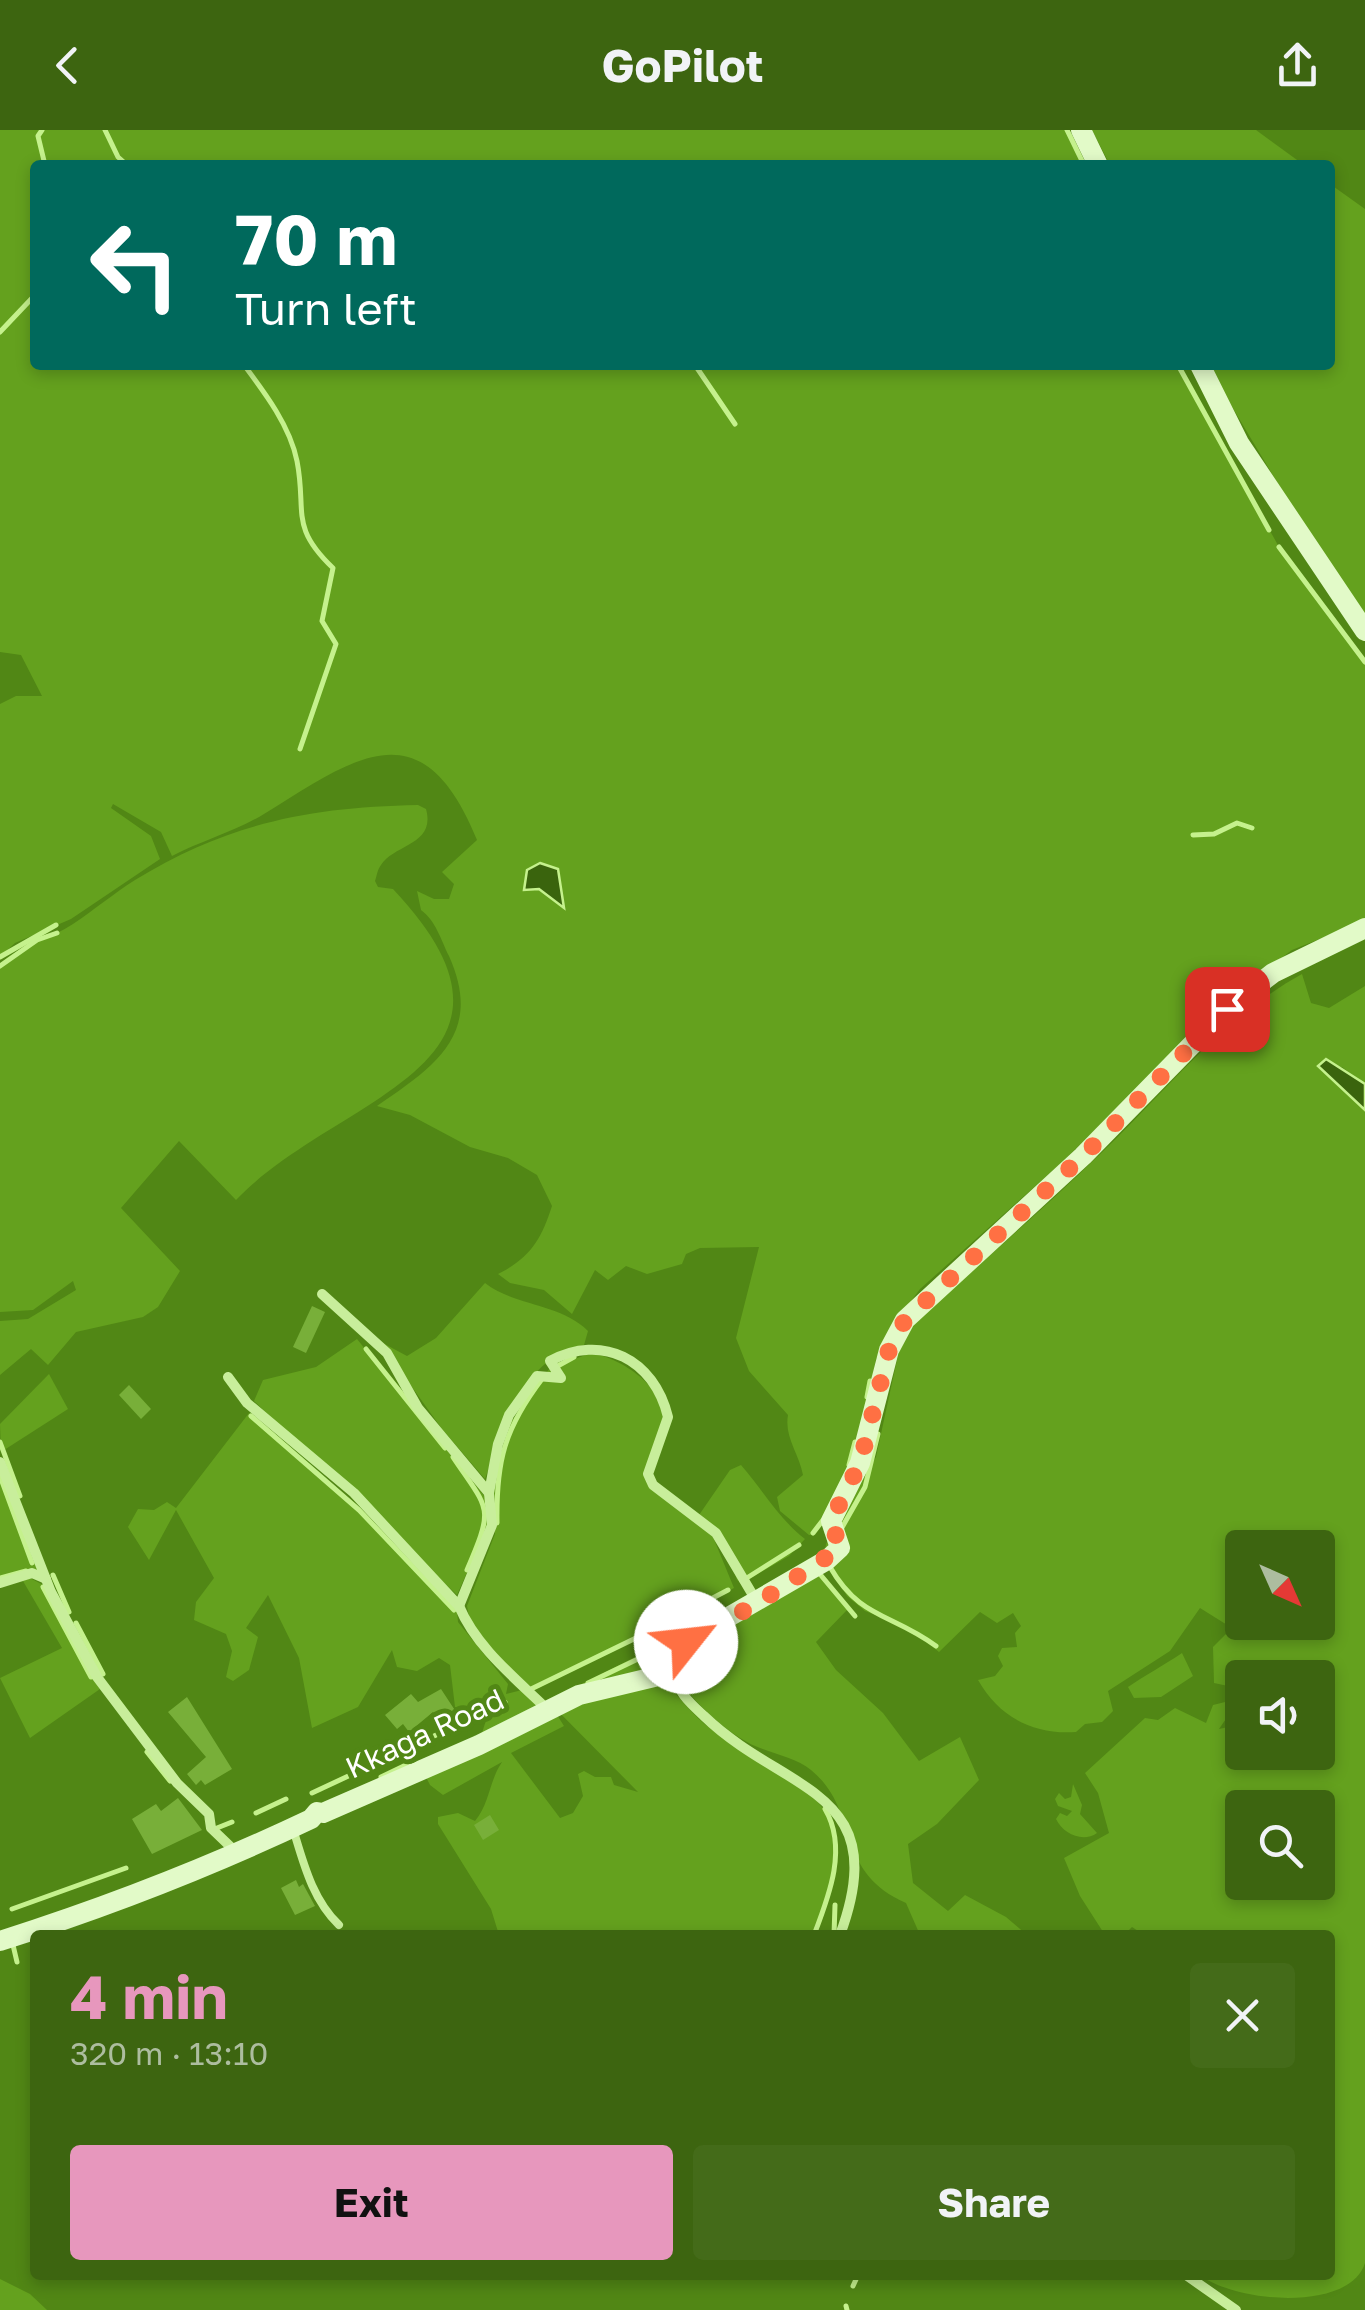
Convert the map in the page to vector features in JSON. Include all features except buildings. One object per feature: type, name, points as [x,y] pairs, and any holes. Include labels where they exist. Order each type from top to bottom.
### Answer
[{"type":"street","points":[[1081,130],[1096,160]]},
{"type":"street","points":[[1203,370],[1240,444],[1365,632]]},
{"type":"street","points":[[841,1930],[856,1863],[843,1821],[821,1796],[724,1735],[677,1687],[668,1652],[758,1603],[840,1548],[831,1521],[860,1463],[889,1350],[905,1320],[1083,1156],[1227,1009],[1273,972],[1365,928]]},
{"type":"street","points":[[322,1294],[387,1353],[418,1408],[489,1493]]},
{"type":"street","points":[[459,1606],[492,1525],[489,1493],[509,1415],[537,1376],[560,1378],[550,1361],[593,1346],[613,1351],[638,1367],[666,1406],[668,1417],[648,1474],[653,1484],[716,1532],[758,1603]]},
{"type":"street","points":[[228,1377],[247,1403],[354,1494],[459,1606],[467,1626],[547,1710]]},
{"type":"street","points":[[0,1462],[46,1579],[98,1677],[177,1783],[210,1814],[211,1828],[238,1854]]},
{"type":"street","points":[[0,1584],[32,1574],[46,1579]]},
{"type":"street","name":"Kkaga Road","points":[[31,1930],[238,1854],[317,1812],[323,1814],[431,1766],[579,1694],[675,1672]]},
{"type":"street","name":"Kkaga Road","points":[[0,1940],[30,1930]]},
{"type":"street","points":[[1193,2280],[1236,2310]]},
{"type":"lane","points":[[293,1827],[306,1873],[326,1912],[338,1925]]},
{"type":"shaded area","points":[[0,130],[1067,130],[1082,160],[30,160],[30,370],[1181,370],[1279,547],[1365,662],[1365,921],[1292,950],[1240,989],[1059,1165],[920,1289],[891,1328],[876,1359],[863,1422],[837,1503],[815,1535],[809,1535],[780,1511],[777,1497],[803,1475],[788,1431],[788,1415],[749,1371],[736,1338],[759,1247],[700,1248],[686,1254],[682,1264],[647,1274],[626,1266],[608,1280],[595,1270],[572,1314],[544,1290],[510,1283],[498,1274],[526,1254],[548,1218],[552,1206],[537,1175],[508,1158],[470,1147],[410,1115],[377,1106],[434,1062],[457,1027],[461,1007],[449,956],[434,925],[421,910],[417,891],[434,899],[449,899],[454,884],[442,872],[477,840],[456,798],[433,771],[410,757],[384,755],[357,762],[253,820],[172,856],[161,832],[113,804],[111,808],[151,836],[160,859],[71,919],[15,943],[0,957],[0,704],[16,696],[42,696],[21,655],[0,652]]},
{"type":"shaded area","points":[[1092,130],[1256,130],[1297,160],[1107,160]]},
{"type":"shaded area","points":[[1335,188],[1365,209],[1365,614],[1314,544],[1210,370],[1335,370]]},
{"type":"shaded area","points":[[418,805],[426,809],[425,830],[387,858],[375,881],[378,887],[393,889],[438,949],[453,997],[443,1037],[415,1071],[279,1163],[236,1200],[179,1141],[121,1208],[180,1271],[158,1307],[143,1317],[76,1332],[48,1365],[31,1349],[0,1375],[0,1321],[28,1319],[76,1290],[73,1281],[33,1310],[0,1312],[0,964],[17,951],[73,924],[169,860],[237,832],[306,815]]},
{"type":"shaded area","points":[[540,863],[558,869],[564,908],[539,889],[524,890],[527,870]]},
{"type":"shaded area","points":[[1302,974],[1311,1003],[1329,1008],[1365,986],[1365,1084],[1342,1067],[1318,1066],[1365,1110],[1365,2263],[1356,2278],[1339,2289],[1293,2298],[1241,2292],[1208,2280],[1335,2280],[1335,1930],[1102,1930],[1080,1896],[1064,1858],[1109,1833],[1098,1793],[1085,1773],[1145,1718],[1158,1720],[1175,1708],[1206,1723],[1213,1705],[1225,1702],[1225,1720],[1219,1729],[1225,1728],[1225,1770],[1335,1770],[1335,1660],[1225,1660],[1225,1685],[1214,1683],[1213,1647],[1225,1635],[1225,1640],[1335,1640],[1335,1530],[1225,1530],[1225,1624],[1200,1608],[1170,1651],[1108,1691],[1113,1711],[1102,1722],[1085,1724],[1076,1732],[1046,1730],[1019,1721],[996,1704],[978,1680],[995,1676],[1003,1666],[998,1656],[1002,1648],[1017,1647],[1015,1633],[1021,1626],[1013,1613],[997,1623],[980,1612],[939,1652],[908,1627],[865,1611],[847,1596],[824,1559],[826,1544],[876,1457],[900,1346],[915,1322],[1075,1178],[1218,1036],[1272,992]]},
{"type":"shaded area","points":[[1326,1059],[1365,1084],[1365,1110],[1318,1066]]},
{"type":"shaded area","points":[[485,1283],[510,1297],[564,1315],[588,1331],[584,1345],[563,1352],[530,1379],[508,1417],[485,1479],[442,1429],[379,1341],[407,1356],[436,1338]]},
{"type":"shaded area","points":[[357,1339],[486,1498],[488,1525],[457,1595],[254,1401],[263,1380],[316,1367]]},
{"type":"shaded area","points":[[591,1353],[614,1360],[649,1385],[662,1408],[663,1420],[645,1474],[711,1532],[734,1588],[529,1693],[552,1707],[564,1726],[511,1753],[560,1818],[573,1813],[583,1796],[578,1774],[584,1771],[595,1777],[611,1777],[614,1785],[638,1792],[548,1701],[635,1657],[644,1660],[704,1724],[804,1790],[822,1808],[834,1828],[837,1855],[818,1930],[497,1930],[491,1909],[438,1824],[438,1817],[458,1813],[475,1821],[502,1762],[443,1795],[430,1785],[423,1771],[482,1733],[492,1701],[472,1710],[455,1707],[450,1665],[439,1658],[417,1671],[397,1667],[392,1650],[358,1707],[312,1728],[299,1658],[268,1595],[246,1628],[258,1637],[249,1670],[233,1681],[226,1677],[232,1651],[226,1634],[194,1620],[196,1602],[214,1578],[176,1510],[149,1560],[128,1527],[138,1509],[154,1510],[167,1502],[176,1508],[249,1413],[346,1496],[457,1612],[458,1622],[508,1684],[506,1694],[522,1690],[470,1622],[467,1606],[495,1534],[493,1491],[511,1422],[550,1368]]},
{"type":"shaded area","points":[[49,1374],[68,1409],[1,1452],[0,1424]]},
{"type":"shaded area","points":[[741,1465],[805,1539],[789,1556],[742,1583],[737,1580],[726,1548],[699,1515],[730,1470]]},
{"type":"shaded area","points":[[0,1473],[39,1572],[0,1580]]},
{"type":"shaded area","points":[[818,1568],[848,1609],[816,1642],[836,1670],[883,1713],[919,1761],[960,1737],[979,1780],[937,1824],[908,1844],[913,1883],[948,1911],[965,1895],[1006,1917],[1021,1930],[918,1930],[906,1903],[883,1890],[867,1874],[837,1804],[811,1770],[733,1733],[696,1700],[652,1650],[775,1582]]},
{"type":"shaded area","points":[[30,1578],[45,1586],[100,1689],[30,1738],[0,1678],[62,1648],[23,1581]]},
{"type":"shaded area","points":[[1182,1653],[1193,1676],[1161,1697],[1134,1698],[1128,1687]]},
{"type":"shaded area","points":[[1073,1784],[1082,1805],[1080,1814],[1097,1833],[1092,1836],[1074,1835],[1056,1819],[1060,1813],[1067,1816],[1072,1811],[1058,1806],[1055,1799],[1059,1793],[1065,1799],[1071,1797]]},
{"type":"shaded area","points":[[0,2279],[30,2294],[47,2310],[0,2310]]},
{"type":"waterway","points":[[42,130],[38,136],[44,160]]},
{"type":"waterway","points":[[105,130],[121,160]]},
{"type":"waterway","points":[[1067,130],[1082,160]]},
{"type":"waterway","points":[[0,332],[30,300]]},
{"type":"waterway","points":[[248,370],[289,435],[297,461],[305,529],[333,568],[322,621],[336,644],[300,749]]},
{"type":"waterway","points":[[698,370],[735,424]]},
{"type":"waterway","points":[[1181,370],[1269,530]]},
{"type":"waterway","points":[[1279,547],[1365,662]]},
{"type":"waterway","points":[[1193,835],[1214,834],[1237,823],[1252,828]]},
{"type":"waterway","points":[[0,957],[56,925]]},
{"type":"waterway","points":[[0,966],[37,940],[57,933]]},
{"type":"waterway","points":[[366,1349],[445,1448]]},
{"type":"waterway","points":[[554,1368],[574,1357]]},
{"type":"waterway","points":[[497,1523],[498,1482],[505,1447],[519,1414],[542,1379]]},
{"type":"waterway","points":[[867,1397],[870,1381]]},
{"type":"waterway","points":[[251,1416],[359,1510],[454,1610]]},
{"type":"waterway","points":[[840,1531],[865,1487],[878,1434]]},
{"type":"waterway","points":[[0,1442],[20,1496]]},
{"type":"waterway","points":[[849,1465],[855,1442]]},
{"type":"waterway","points":[[453,1457],[484,1509],[482,1533],[467,1570]]},
{"type":"waterway","points":[[0,1476],[32,1563]]},
{"type":"waterway","points":[[813,1533],[823,1520]]},
{"type":"waterway","points":[[742,1581],[799,1545]]},
{"type":"waterway","points":[[830,1567],[841,1584],[865,1606],[936,1646]]},
{"type":"waterway","points":[[0,1578],[26,1571]]},
{"type":"waterway","points":[[819,1573],[855,1616]]},
{"type":"waterway","points":[[53,1575],[69,1612]]},
{"type":"waterway","points":[[43,1587],[91,1677]]},
{"type":"waterway","points":[[644,1634],[728,1590]]},
{"type":"waterway","points":[[76,1623],[103,1674]]},
{"type":"waterway","points":[[529,1690],[638,1637]]},
{"type":"waterway","points":[[588,1683],[640,1658]]},
{"type":"waterway","points":[[468,1719],[505,1702]]},
{"type":"waterway","points":[[312,1793],[449,1729]]},
{"type":"waterway","points":[[147,1752],[170,1781]]},
{"type":"waterway","points":[[381,1777],[408,1764]]},
{"type":"waterway","points":[[256,1813],[286,1799]]},
{"type":"waterway","points":[[816,1930],[836,1856],[832,1824],[825,1809]]},
{"type":"waterway","points":[[217,1828],[232,1822]]},
{"type":"waterway","points":[[12,1909],[126,1868]]},
{"type":"waterway","points":[[834,1930],[835,1905]]},
{"type":"waterway","points":[[13,1945],[17,1962]]},
{"type":"waterway","points":[[853,2286],[856,2280]]},
{"type":"waterway","points":[[846,2306],[847,2310]]},
{"type":"route","points":[[686,1642],[758,1603],[840,1548],[831,1521],[860,1463],[889,1350],[899,1328],[966,1260],[1083,1156],[1227,1009]]}]
